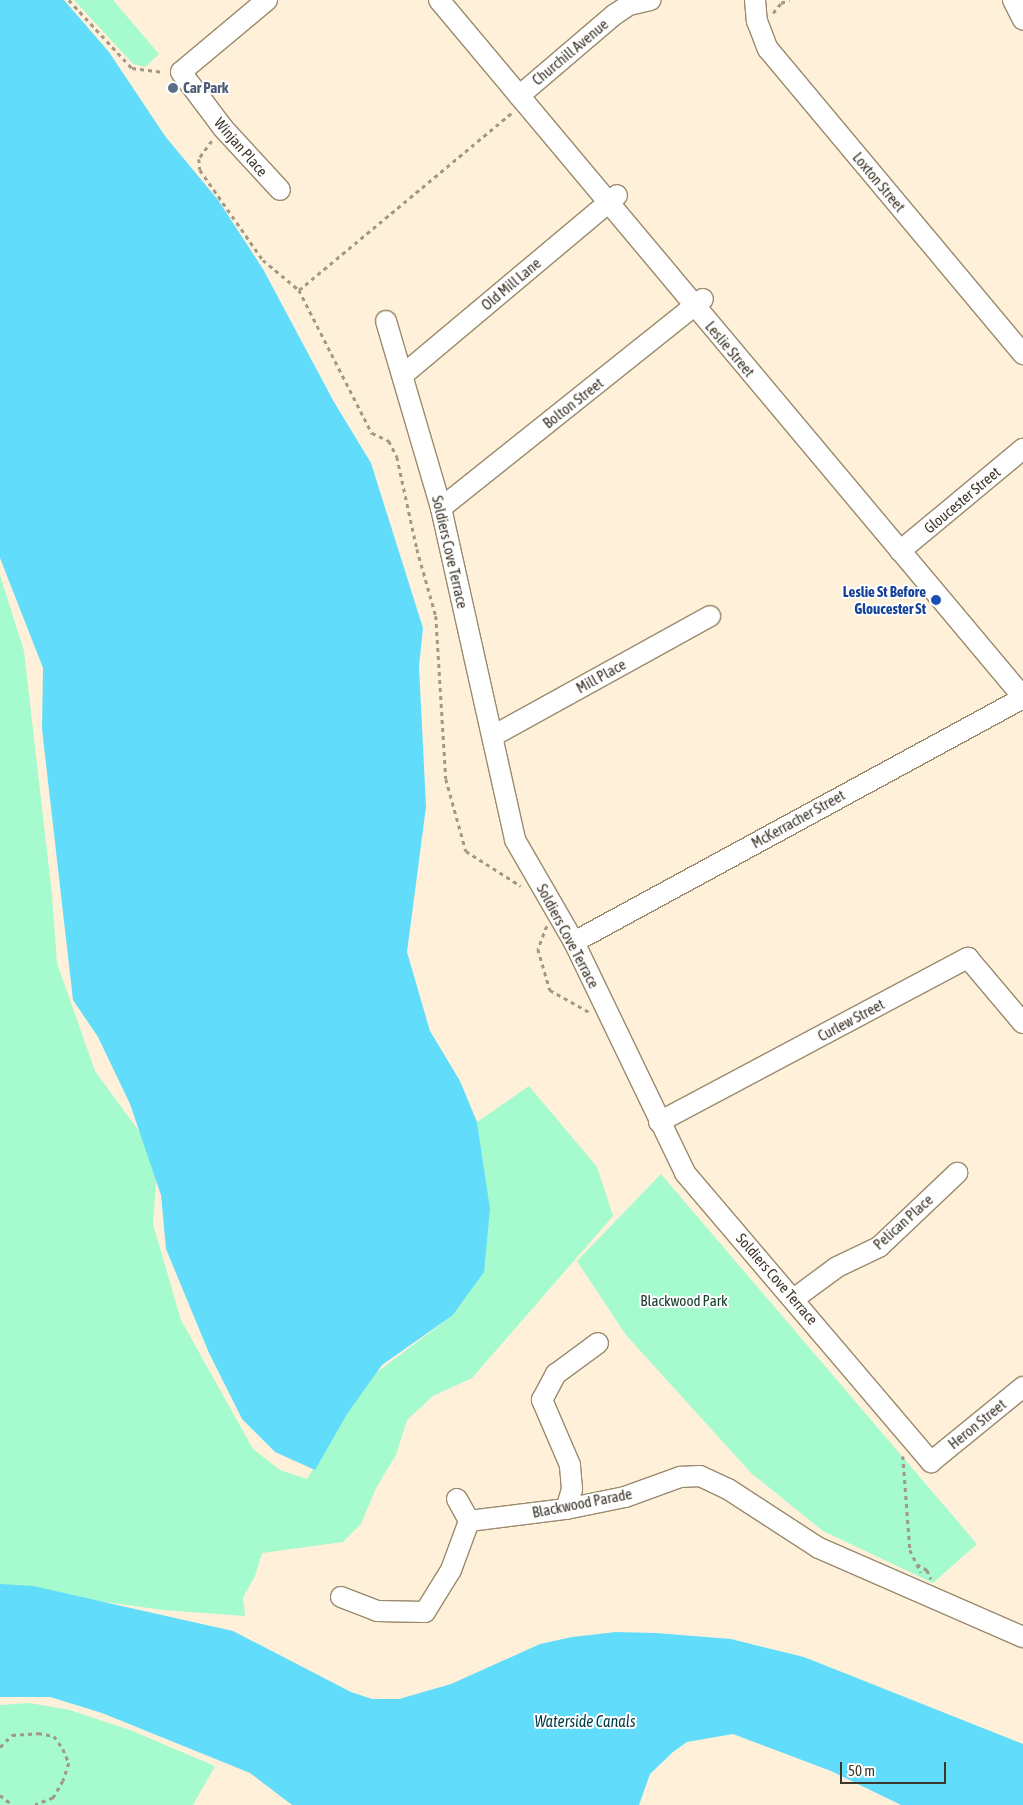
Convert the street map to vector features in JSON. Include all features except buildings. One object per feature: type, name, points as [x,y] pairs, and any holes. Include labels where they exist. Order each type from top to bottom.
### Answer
[{"type":"street","points":[[181,72],[267,0]]},
{"type":"street","name":"Leslie Street","points":[[438,0],[613,199],[905,547],[1023,698]]},
{"type":"street","name":"Leslie Street","points":[[454,0],[522,97]]},
{"type":"street","name":"Churchill Avenue","points":[[522,97],[614,14],[628,5],[650,0]]},
{"type":"street","name":"Loxton Street","points":[[755,0],[758,28],[768,49],[1023,354]]},
{"type":"street","points":[[1013,0],[1023,20]]},
{"type":"street","name":"Winjan Place","points":[[181,72],[223,128],[280,190]]},
{"type":"street","name":"Old Mill Lane","points":[[404,374],[613,199]]},
{"type":"street","name":"Bolton Street","points":[[441,508],[699,302]]},
{"type":"street","name":"Soldiers Cove Terrace","points":[[386,321],[404,374],[441,508],[515,840],[574,942],[685,1173],[794,1298],[931,1462]]},
{"type":"street","name":"Gloucester Street","points":[[905,547],[1023,449]]},
{"type":"street","name":"Leslie Street","points":[[905,547],[1023,677]]},
{"type":"street","name":"Mill Place","points":[[493,736],[710,616]]},
{"type":"street","name":"McKerracher Street","points":[[574,942],[1023,698]]},
{"type":"street","name":"Curlew Street","points":[[659,1122],[968,958],[1023,1023]]},
{"type":"street","name":"Pelican Place","points":[[794,1298],[837,1267],[880,1247],[957,1173]]},
{"type":"street","points":[[566,1509],[572,1489],[570,1465],[542,1400],[556,1374],[598,1343]]},
{"type":"street","name":"Heron Street","points":[[931,1462],[1023,1387]]},
{"type":"street","name":"Blackwood Parade","points":[[469,1521],[566,1509],[625,1497],[680,1477],[700,1476],[728,1489],[819,1548],[933,1599],[1023,1636]]},
{"type":"street","points":[[341,1597],[377,1611],[425,1612],[451,1570],[469,1521],[457,1499]]},
{"type":"path","points":[[69,0],[132,68],[181,72]]},
{"type":"path","points":[[299,290],[522,97]]},
{"type":"path","points":[[903,1450],[910,1550],[933,1599]]},
{"type":"path","points":[[0,1748],[12,1735],[38,1733],[54,1736],[63,1748],[68,1763],[63,1781],[53,1798],[35,1805]]},
{"type":"path","points":[[0,1795],[13,1805]]},
{"type":"green space","points":[[74,0],[113,0],[159,54],[145,67],[133,64]]},
{"type":"green space","points":[[0,575],[24,651],[52,895],[57,963],[95,1071],[158,1157],[153,1224],[181,1320],[253,1449],[280,1470],[307,1479],[368,1379],[453,1315],[474,1286],[487,1192],[477,1122],[529,1086],[597,1167],[613,1216],[472,1378],[433,1396],[407,1420],[396,1455],[376,1488],[361,1524],[343,1542],[262,1553],[255,1576],[243,1598],[245,1616],[163,1610],[0,1587]]},
{"type":"green space","name":"Blackwood Park","points":[[661,1174],[977,1544],[933,1583],[823,1531],[751,1473],[626,1335],[577,1261]]},
{"type":"green space","points":[[30,1703],[70,1710],[130,1730],[215,1766],[193,1805],[0,1805],[0,1705]]},
{"type":"water","points":[[0,0],[64,0],[109,52],[165,136],[218,200],[263,269],[334,402],[371,463],[423,628],[419,666],[426,807],[407,952],[430,1031],[460,1081],[477,1122],[490,1209],[484,1272],[453,1315],[382,1365],[347,1414],[315,1470],[275,1452],[242,1419],[209,1353],[166,1249],[161,1195],[130,1104],[98,1037],[73,1000],[42,729],[43,668],[0,558]]},
{"type":"water","name":"Waterside Canals","points":[[0,1584],[33,1586],[233,1631],[351,1692],[372,1699],[399,1699],[451,1684],[540,1644],[572,1637],[616,1632],[731,1639],[804,1657],[1023,1744],[1023,1805],[901,1805],[831,1771],[733,1734],[687,1742],[673,1752],[650,1774],[639,1805],[292,1805],[250,1773],[102,1713],[50,1697],[0,1697]]},
{"type":"place","name":"Car Park","points":[[173,88]]},
{"type":"place","name":"Leslie St Before Gloucester St","points":[[936,600]]}]
